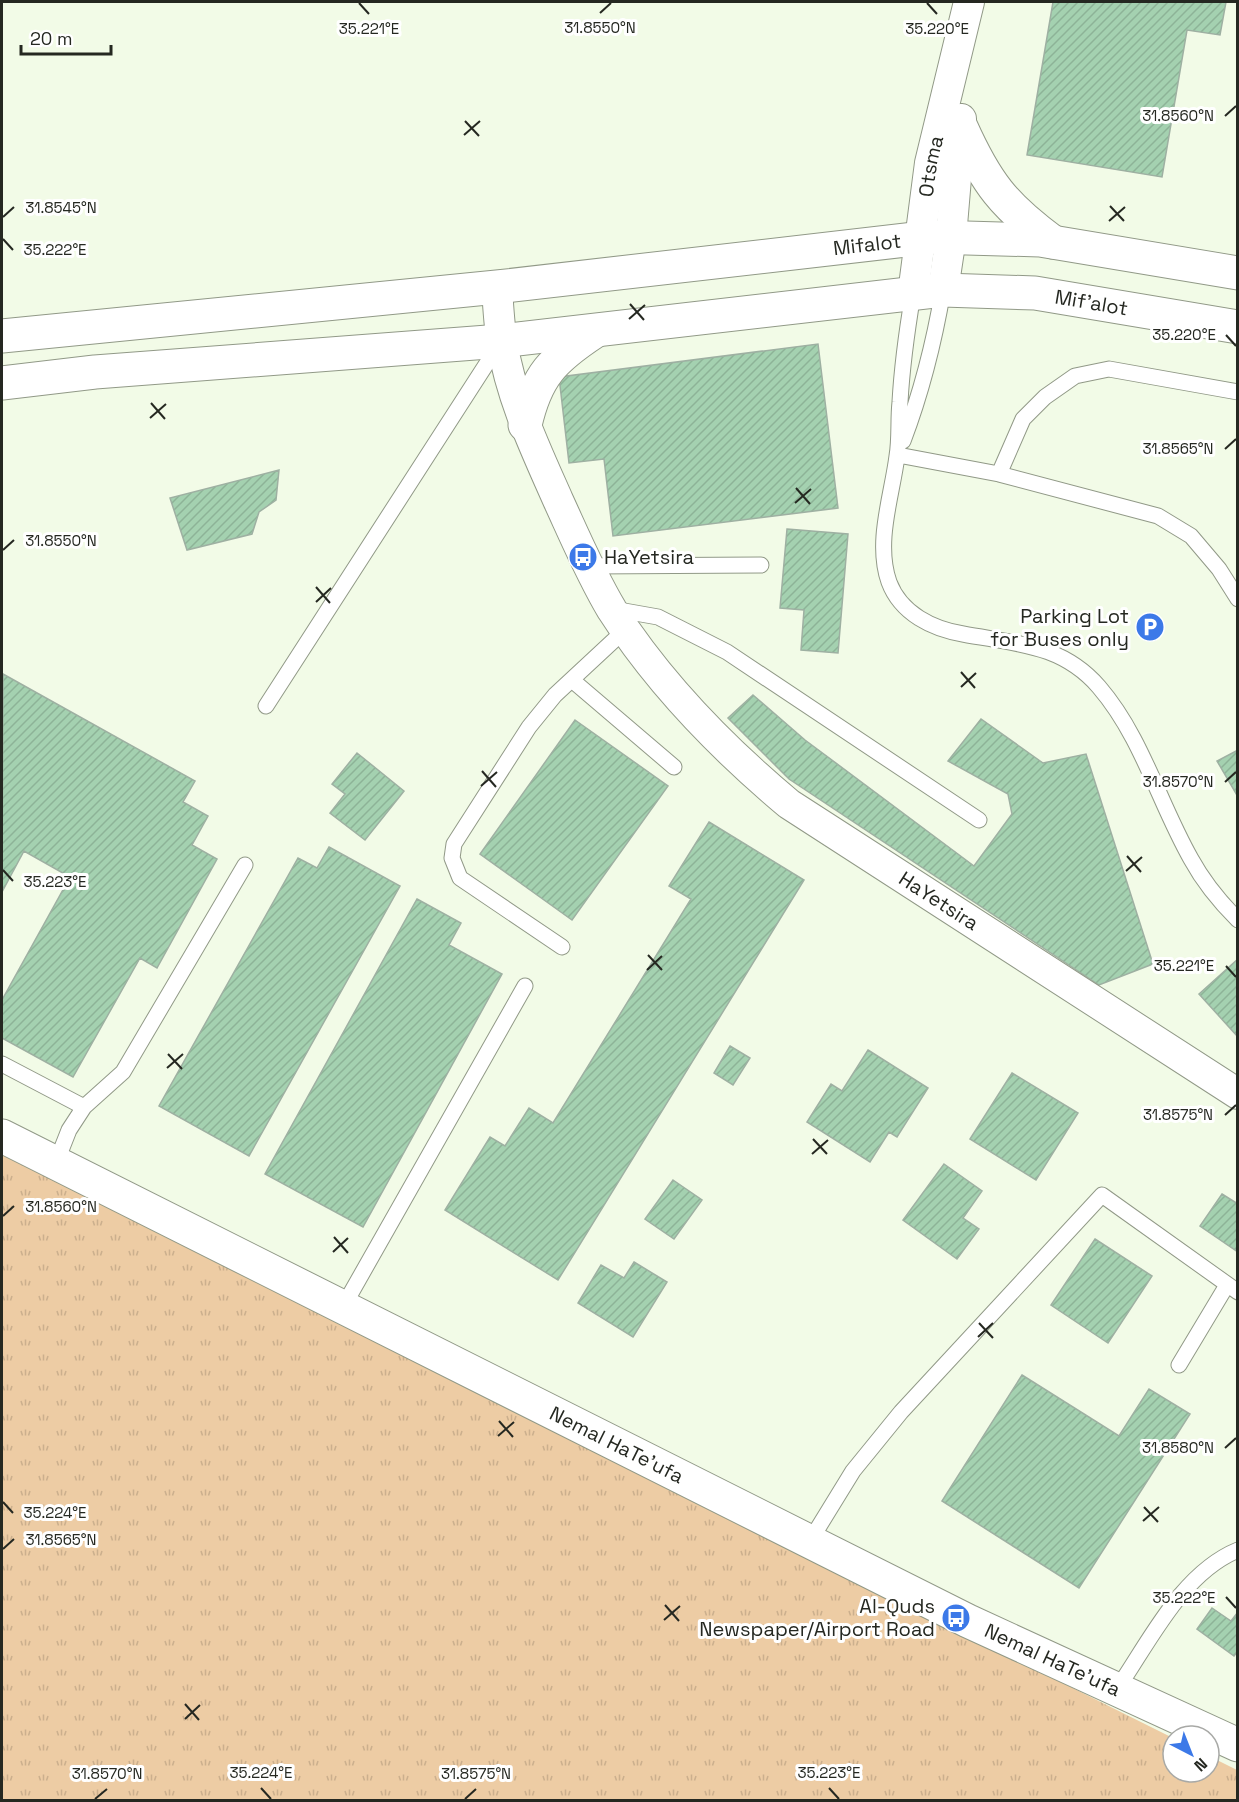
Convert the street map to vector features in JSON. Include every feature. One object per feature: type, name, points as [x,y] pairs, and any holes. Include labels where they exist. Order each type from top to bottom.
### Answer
[{"type":"street","name":"Otsma","points":[[936,237],[930,163],[969,2]]},
{"type":"street","name":"Otsma","points":[[928,292],[936,237],[962,127],[960,41]]},
{"type":"street","points":[[962,127],[991,187],[1010,208],[1053,242]]},
{"type":"street","name":"Mifalot","points":[[2,336],[496,287],[936,237],[1053,242],[1238,273]]},
{"type":"street","name":"HaYetsira","points":[[496,287],[501,341],[511,384],[525,425],[589,566],[619,619],[690,713],[729,753],[789,804],[1238,1094]]},
{"type":"street","points":[[2,383],[95,372],[501,341],[928,292]]},
{"type":"street","name":"Mif'alot","points":[[928,292],[1035,293],[1238,327]]},
{"type":"street","points":[[525,425],[530,401],[540,379],[555,361],[597,330]]},
{"type":"street","name":"Nemal HaTe'ufa","points":[[2,1136],[968,1621],[1238,1745]]},
{"type":"lane","points":[[898,455],[922,389],[933,350],[928,292]]},
{"type":"lane","points":[[928,292],[904,352],[898,455],[887,515],[884,553],[889,582],[901,602],[933,628],[1052,651],[1080,668],[1117,710],[1134,738],[1191,860],[1221,903],[1238,920]]},
{"type":"lane","points":[[266,706],[501,341]]},
{"type":"lane","points":[[999,474],[1023,419],[1045,397],[1075,376],[1109,369],[1238,392]]},
{"type":"lane","points":[[898,455],[999,474],[1158,516],[1191,536],[1219,569],[1238,599]]},
{"type":"lane","points":[[589,566],[761,565]]},
{"type":"lane","points":[[562,947],[460,878],[452,858],[454,844],[529,727],[572,680],[619,619],[658,617],[727,652],[979,820]]},
{"type":"lane","points":[[572,680],[674,767]]},
{"type":"lane","points":[[56,1163],[69,1130],[84,1107],[123,1072],[245,866]]},
{"type":"lane","points":[[343,1307],[525,986]]},
{"type":"lane","points":[[2,1064],[84,1107]]},
{"type":"lane","points":[[810,1542],[853,1471],[901,1412],[1102,1195],[1232,1288],[1179,1365]]},
{"type":"lane","points":[[1117,1689],[1190,1583],[1210,1565],[1238,1550]]},
{"type":"green space","points":[[2,1154],[1161,1732],[1161,1784],[1221,1784],[1221,1762],[1237,1770],[1237,1800],[2,1800]]},
{"type":"building","points":[[1053,2],[1226,2],[1220,35],[1187,30],[1162,177],[1027,155]]},
{"type":"building","points":[[818,344],[838,508],[613,536],[604,459],[569,463],[559,377]]},
{"type":"building","points":[[279,470],[276,500],[259,512],[252,534],[187,550],[170,498]]},
{"type":"building","points":[[787,529],[848,534],[838,653],[801,650],[804,610],[780,608]]},
{"type":"building","points":[[3,674],[195,781],[183,802],[208,816],[192,845],[217,859],[157,968],[140,958],[73,1077],[2,1038],[2,1000],[70,877],[24,851],[2,892]]},
{"type":"building","points":[[753,695],[805,740],[974,866],[1012,814],[1008,794],[948,761],[981,719],[1043,763],[1086,754],[1153,964],[1099,985],[789,779],[728,718]]},
{"type":"building","points":[[575,720],[668,786],[572,920],[480,854]]},
{"type":"building","points":[[1238,750],[1238,797],[1217,761]]},
{"type":"building","points":[[357,753],[404,791],[365,840],[330,813],[345,794],[332,784]]},
{"type":"building","points":[[709,822],[804,880],[558,1280],[445,1210],[490,1137],[505,1146],[529,1108],[553,1123],[691,899],[669,886]]},
{"type":"building","points":[[329,847],[400,886],[249,1156],[159,1106],[298,858],[317,868]]},
{"type":"building","points":[[417,899],[461,923],[449,945],[502,974],[363,1227],[265,1174]]},
{"type":"building","points":[[1238,959],[1238,1037],[1199,994]]},
{"type":"building","points":[[730,1046],[750,1058],[733,1085],[714,1073]]},
{"type":"building","points":[[868,1050],[928,1088],[897,1137],[889,1132],[870,1162],[807,1122],[831,1084],[842,1091]]},
{"type":"building","points":[[1012,1073],[1078,1113],[1036,1180],[970,1139]]},
{"type":"building","points":[[944,1164],[982,1191],[963,1218],[979,1229],[957,1259],[903,1220]]},
{"type":"building","points":[[673,1180],[702,1200],[674,1239],[645,1219]]},
{"type":"building","points":[[1222,1194],[1238,1204],[1238,1252],[1200,1226]]},
{"type":"building","points":[[1095,1239],[1152,1276],[1108,1343],[1051,1305]]},
{"type":"building","points":[[634,1262],[667,1282],[633,1337],[578,1303],[601,1265],[624,1278]]},
{"type":"building","points":[[1022,1375],[1119,1436],[1149,1389],[1190,1414],[1079,1588],[942,1501]]},
{"type":"building","points":[[1212,1608],[1231,1621],[1238,1612],[1238,1651],[1234,1656],[1197,1629]]},
{"type":"place","name":"HaYetsira","points":[[583,557]]},
{"type":"place","name":"Parking Lot for Buses only","points":[[1150,627]]},
{"type":"place","name":"Al-Quds Newspaper/Airport Road","points":[[956,1618]]}]
